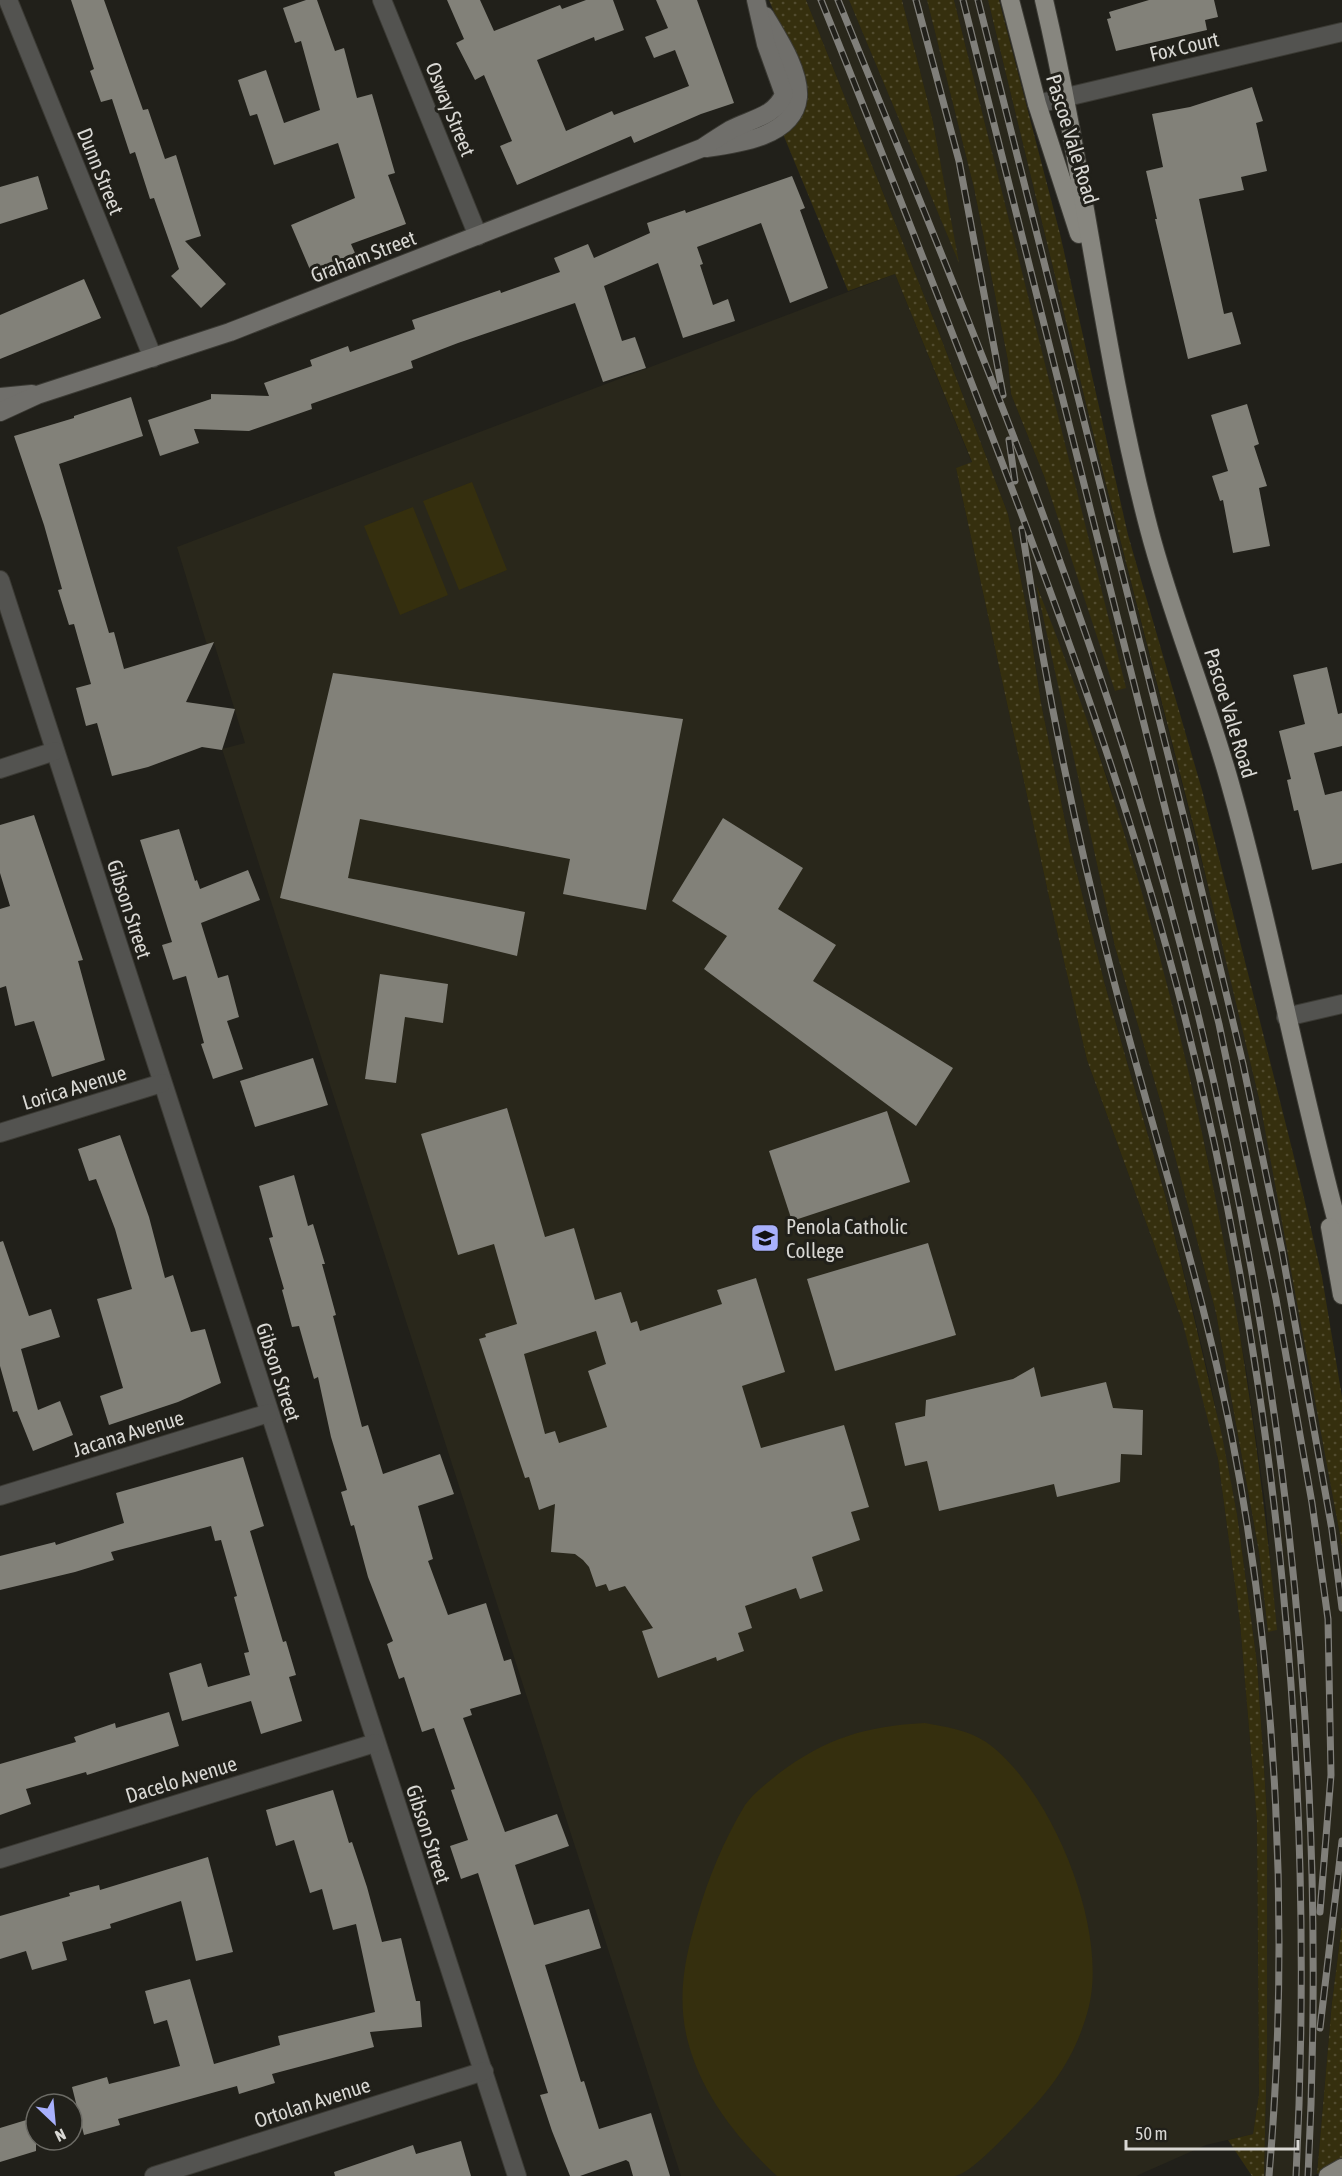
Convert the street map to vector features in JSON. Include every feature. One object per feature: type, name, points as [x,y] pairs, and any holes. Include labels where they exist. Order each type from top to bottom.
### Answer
[{"type":"main road","name":"Pascoe Vale Road","points":[[1010,0],[1037,104],[1097,290]]},
{"type":"main road","name":"Pascoe Vale Road","points":[[1044,0],[1066,96],[1097,290],[1149,530],[1229,781],[1317,1152],[1342,1241]]},
{"type":"main road","name":"Pascoe Vale Road","points":[[1317,1152],[1342,1295]]},
{"type":"main road","points":[[1328,2176],[1342,2168]]},
{"type":"street","name":"Dunn Street","points":[[8,0],[153,358]]},
{"type":"street","name":"Osway Street","points":[[382,0],[478,236]]},
{"type":"street","name":"Graham Street","points":[[0,412],[37,395],[230,333],[478,236],[702,148],[731,129],[774,109],[780,104],[784,94],[766,44],[756,0]]},
{"type":"street","name":"Fox Court","points":[[1037,104],[1342,32]]},
{"type":"street","name":"Graham Street","points":[[0,397],[16,394],[37,395]]},
{"type":"street","name":"Gibson Street","points":[[0,580],[517,2176]]},
{"type":"street","points":[[0,769],[55,751]]},
{"type":"street","points":[[1286,1017],[1342,1004]]},
{"type":"street","name":"Lorica Avenue","points":[[0,1133],[162,1083]]},
{"type":"street","name":"Jacana Avenue","points":[[0,1496],[269,1413]]},
{"type":"street","name":"Dacelo Avenue","points":[[0,1859],[375,1743]]},
{"type":"street","name":"Ortolan Avenue","points":[[154,2176],[484,2071]]},
{"type":"shaded area","points":[[769,0],[806,0],[941,338],[1008,514],[1028,616],[1041,703],[1071,850],[1105,985],[1165,1195],[1222,1436],[1237,1514],[1257,1663],[1267,1813],[1267,2052],[1264,2176],[1252,2176],[1228,2140],[1253,2134],[1259,2094],[1257,1822],[1240,1623],[1218,1459],[1183,1324],[1087,1060],[1049,897],[956,468],[972,462],[895,274],[848,291],[783,134],[802,79]]},
{"type":"shaded area","points":[[806,0],[849,0],[958,260],[933,122],[902,0],[927,0],[974,188],[1008,361],[1011,394],[1044,476],[1116,691],[1125,687],[954,0],[988,0],[1098,453],[1230,973],[1260,1104],[1288,1243],[1342,1546],[1342,1924],[1332,2002],[1317,2174],[1313,2176],[1264,2176],[1267,2052],[1267,1813],[1257,1663],[1237,1514],[1210,1381],[1165,1195],[1105,985],[1071,850],[1041,703],[1028,616],[1008,514],[941,338]],"holes":[[[1037,586],[1108,780],[1179,1034],[1206,1151],[1247,1375],[1266,1509],[1276,1630],[1268,1631],[1259,1552],[1216,1313],[1162,1107],[1115,947]]]},
{"type":"shaded area","points":[[849,0],[902,0],[933,122],[959,263]]},
{"type":"shaded area","points":[[927,0],[954,0],[1126,688],[1115,691],[1044,476],[1011,394],[1008,361],[974,188]]},
{"type":"shaded area","points":[[988,0],[999,0],[1060,234],[1128,535],[1202,790],[1302,1189],[1322,1277],[1342,1397],[1342,1546],[1260,1103],[1197,840],[1098,453]]},
{"type":"shaded area","name":"Penola Catholic College","points":[[895,274],[972,463],[956,468],[1049,897],[1087,1060],[1183,1324],[1200,1381],[1218,1459],[1240,1623],[1257,1822],[1259,2094],[1253,2134],[1206,2145],[1136,2176],[681,2176],[222,749],[245,743],[214,643],[207,645],[177,547]]},
{"type":"shaded area","points":[[472,482],[507,570],[459,590],[423,501]]},
{"type":"shaded area","points":[[413,507],[448,595],[400,615],[364,526]]},
{"type":"shaded area","points":[[1036,584],[1083,710],[1126,838],[1162,967],[1194,1098],[1222,1230],[1244,1363],[1263,1496],[1277,1630],[1268,1632],[1259,1552],[1216,1313],[1162,1107],[1115,947]]},
{"type":"shaded area","points":[[925,1723],[964,1732],[986,1742],[1010,1763],[1032,1792],[1052,1825],[1069,1862],[1082,1900],[1090,1938],[1093,1974],[1084,2025],[1069,2057],[1040,2100],[986,2155],[962,2174],[955,2176],[777,2176],[734,2130],[722,2113],[701,2077],[687,2038],[683,2007],[684,1977],[701,1902],[723,1846],[737,1818],[756,1793],[778,1774],[813,1751],[847,1736],[884,1727]]},
{"type":"shaded area","points":[[1342,1924],[1342,2159],[1317,2174],[1332,2002]]},
{"type":"building","points":[[71,0],[104,0],[143,110],[148,109],[165,159],[176,155],[201,236],[185,241],[226,284],[201,308],[171,276],[179,269],[154,198],[150,199],[135,152],[130,154],[112,99],[101,102],[90,71],[94,69]]},
{"type":"building","points":[[306,0],[317,0],[335,51],[344,48],[357,98],[372,94],[395,173],[388,175],[406,224],[351,244],[355,253],[311,272],[291,225],[355,198],[338,143],[274,165],[257,114],[250,116],[238,80],[266,70],[284,123],[320,110],[301,41],[295,43],[283,8]]},
{"type":"building","points":[[447,0],[480,0],[494,31],[560,5],[562,9],[586,0],[613,0],[624,30],[595,41],[594,37],[537,60],[566,131],[612,111],[614,115],[689,86],[675,50],[654,58],[645,37],[668,28],[656,0],[697,0],[734,103],[701,114],[634,143],[631,136],[517,185],[500,146],[512,141],[484,75],[475,80],[456,43],[464,39]]},
{"type":"building","points":[[1149,0],[1214,0],[1218,17],[1205,20],[1207,30],[1116,51],[1107,19],[1111,18],[1109,12]]},
{"type":"building","points":[[1252,87],[1263,121],[1256,123],[1267,171],[1241,177],[1244,190],[1199,199],[1224,314],[1232,312],[1241,344],[1188,359],[1146,171],[1163,167],[1152,114],[1190,107]]},
{"type":"building","points":[[38,176],[48,209],[0,224],[0,187]]},
{"type":"building","points":[[792,176],[805,208],[800,210],[828,288],[790,303],[761,223],[697,247],[703,264],[700,265],[713,305],[728,299],[735,321],[683,338],[658,263],[604,286],[622,341],[635,337],[646,368],[603,382],[575,303],[411,361],[413,368],[311,404],[312,409],[249,431],[194,429],[199,443],[160,456],[148,420],[211,399],[211,394],[269,396],[264,383],[312,366],[310,360],[348,346],[350,352],[415,329],[412,320],[560,272],[554,258],[588,244],[594,258],[650,233],[647,223],[685,210],[686,213]]},
{"type":"building","points":[[84,279],[101,318],[0,359],[0,315]]},
{"type":"building","points":[[131,397],[143,436],[59,464],[109,633],[114,632],[124,669],[214,642],[186,702],[235,709],[222,750],[202,747],[148,767],[112,776],[97,723],[86,726],[76,688],[91,684],[74,624],[69,625],[58,590],[62,589],[44,525],[14,436],[74,418],[74,416]]},
{"type":"building","points":[[1247,404],[1259,444],[1254,446],[1267,486],[1259,488],[1270,546],[1233,553],[1223,500],[1220,501],[1212,476],[1228,471],[1211,415]]},
{"type":"building","points":[[1327,667],[1338,714],[1342,713],[1342,746],[1314,753],[1325,795],[1342,791],[1342,863],[1312,870],[1298,810],[1294,811],[1287,780],[1291,779],[1279,731],[1305,724],[1293,675]]},
{"type":"building","points":[[333,673],[683,719],[646,910],[563,894],[570,859],[360,819],[348,878],[525,912],[517,956],[280,898]]},
{"type":"building","points":[[34,815],[83,960],[78,961],[105,1060],[52,1077],[34,1021],[15,1026],[6,986],[0,988],[0,909],[10,906],[0,873],[0,825]]},
{"type":"building","points":[[723,818],[803,868],[778,909],[836,945],[813,981],[953,1068],[916,1126],[704,969],[727,936],[672,901]]},
{"type":"building","points":[[179,829],[195,881],[197,880],[200,889],[248,870],[260,900],[201,923],[218,978],[228,975],[239,1017],[227,1021],[243,1069],[213,1079],[201,1044],[204,1043],[186,976],[173,980],[162,945],[172,942],[140,840]]},
{"type":"building","points":[[380,974],[448,984],[443,1023],[405,1017],[396,1083],[365,1079]]},
{"type":"building","points":[[313,1058],[328,1105],[255,1127],[240,1081]]},
{"type":"building","points":[[507,1108],[545,1237],[574,1228],[595,1300],[621,1292],[631,1323],[637,1321],[640,1331],[722,1304],[717,1290],[756,1278],[785,1372],[742,1386],[761,1448],[844,1425],[869,1507],[851,1512],[860,1540],[812,1557],[823,1591],[800,1599],[796,1588],[745,1606],[752,1628],[738,1633],[744,1651],[717,1661],[716,1657],[658,1678],[642,1631],[653,1628],[625,1586],[609,1591],[606,1584],[596,1587],[589,1567],[583,1560],[575,1554],[551,1552],[555,1504],[539,1510],[529,1477],[525,1478],[479,1339],[486,1337],[485,1334],[517,1324],[494,1244],[458,1255],[421,1134]],"holes":[[[596,1331],[606,1364],[588,1371],[607,1427],[559,1443],[555,1431],[545,1434],[524,1354]]]},
{"type":"building","points":[[887,1111],[910,1182],[792,1221],[769,1151]]},
{"type":"building","points":[[120,1135],[149,1217],[165,1278],[173,1275],[191,1332],[205,1329],[221,1383],[178,1402],[109,1425],[100,1396],[123,1388],[97,1299],[132,1289],[115,1229],[96,1179],[89,1181],[78,1149]]},
{"type":"building","points":[[294,1175],[308,1226],[313,1224],[325,1264],[322,1264],[336,1315],[333,1316],[362,1427],[368,1425],[383,1474],[440,1454],[454,1494],[418,1506],[433,1559],[428,1561],[448,1615],[486,1603],[504,1661],[511,1659],[521,1694],[470,1709],[472,1715],[463,1718],[505,1832],[557,1814],[569,1846],[515,1865],[534,1925],[589,1909],[601,1948],[545,1965],[581,2082],[584,2081],[599,2129],[651,2113],[670,2176],[633,2176],[629,2162],[626,2160],[580,2176],[570,2176],[552,2131],[540,2095],[548,2093],[478,1873],[461,1879],[450,1846],[468,1840],[451,1790],[455,1789],[434,1728],[422,1732],[404,1677],[399,1679],[393,1662],[387,1644],[393,1641],[368,1577],[354,1525],[351,1526],[341,1492],[347,1490],[331,1437],[318,1377],[314,1379],[299,1326],[292,1327],[282,1290],[284,1289],[269,1238],[273,1237],[259,1186]]},
{"type":"building","points":[[3,1241],[29,1316],[51,1309],[60,1337],[21,1349],[38,1410],[60,1401],[73,1435],[33,1451],[17,1411],[13,1412],[0,1366],[0,1242]]},
{"type":"building","points":[[928,1243],[956,1335],[835,1371],[807,1279]]},
{"type":"building","points":[[1034,1367],[1041,1397],[1106,1382],[1113,1408],[1143,1410],[1142,1455],[1121,1454],[1120,1482],[1057,1497],[1054,1484],[939,1511],[927,1461],[905,1466],[895,1423],[925,1416],[926,1400],[1013,1379]]},
{"type":"building","points":[[243,1457],[264,1526],[250,1531],[283,1642],[286,1641],[296,1675],[289,1677],[302,1721],[261,1734],[251,1701],[182,1721],[169,1673],[201,1663],[208,1687],[250,1675],[244,1653],[249,1652],[234,1597],[237,1596],[221,1540],[215,1541],[211,1526],[111,1552],[114,1560],[75,1572],[0,1590],[0,1556],[55,1542],[56,1545],[124,1523],[116,1493]]},
{"type":"building","points":[[169,1712],[179,1746],[87,1775],[86,1772],[26,1789],[31,1804],[0,1815],[0,1764],[76,1742],[74,1737],[115,1723],[116,1728]]},
{"type":"building","points":[[333,1790],[349,1843],[352,1842],[367,1887],[382,1942],[401,1938],[416,2001],[420,2001],[422,2027],[370,2032],[374,2047],[272,2074],[275,2083],[239,2094],[237,2086],[118,2119],[120,2125],[84,2135],[84,2092],[73,2092],[72,2087],[107,2077],[109,2084],[180,2066],[167,2020],[154,2024],[145,1991],[190,1979],[214,2064],[280,2045],[278,2036],[375,2012],[356,1924],[333,1930],[322,1889],[310,1893],[294,1840],[276,1846],[266,1810]]},
{"type":"building","points":[[208,1857],[233,1952],[196,1961],[181,1901],[110,1924],[111,1928],[62,1942],[67,1960],[32,1970],[26,1951],[0,1959],[0,1916],[70,1896],[69,1893],[99,1885],[100,1890]]},
{"type":"building","points":[[24,2121],[24,2152],[33,2152],[0,2162],[0,2128]]},
{"type":"building","points":[[461,2141],[471,2176],[335,2176],[334,2172],[413,2145],[416,2154]]},
{"type":"railway","points":[[821,0],[982,410],[1092,707],[1163,933],[1216,1153],[1244,1297],[1266,1442],[1283,1589],[1294,1736],[1300,1883],[1301,2030],[1296,2176]]},
{"type":"railway","points":[[838,0],[995,388],[1068,583],[1102,682],[1134,782],[1182,951],[1223,1123],[1256,1297],[1282,1472],[1300,1647],[1310,1824],[1313,2000],[1308,2176]]},
{"type":"railway","points":[[916,0],[959,161],[1003,395]]},
{"type":"railway","points":[[963,0],[1219,1024],[1276,1299],[1312,1503],[1328,1619],[1331,1775],[1320,1912]]},
{"type":"railway","points":[[978,0],[1190,842],[1243,1064],[1282,1251],[1332,1530],[1342,1608]]},
{"type":"railway","points":[[1009,440],[1015,481]]},
{"type":"railway","points":[[1022,529],[1050,694],[1096,912],[1205,1319],[1232,1438],[1248,1528],[1260,1620],[1276,1806],[1279,1992],[1269,2176]]},
{"type":"railway","points":[[1320,2028],[1342,1841]]},
{"type":"place","name":"Penola Catholic College","points":[[765,1238]]}]
